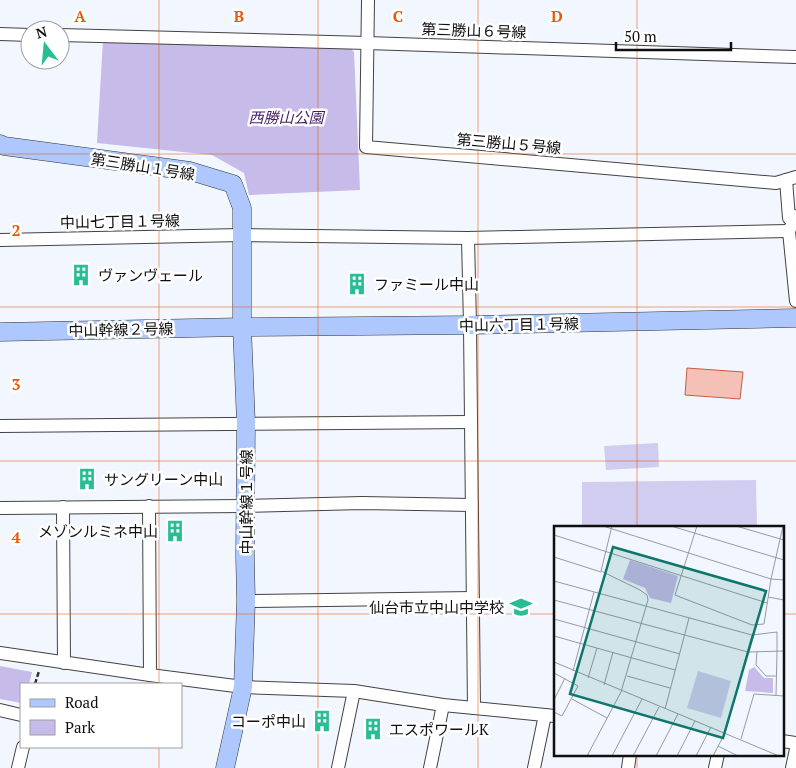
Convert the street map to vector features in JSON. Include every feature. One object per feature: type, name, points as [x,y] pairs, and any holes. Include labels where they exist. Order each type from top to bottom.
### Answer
[{"type":"street","name":"第三勝山５号線","points":[[368,0],[366,147],[776,182],[791,178]]},
{"type":"street","points":[[0,34],[20,34]]},
{"type":"street","name":"第三勝山６号線","points":[[70,35],[796,57]]},
{"type":"street","name":"第三勝山１号線","points":[[0,144],[190,171],[234,184],[242,208],[242,235]]},
{"type":"street","points":[[791,178],[789,218],[793,223],[796,301]]},
{"type":"street","name":"中山七丁目１号線","points":[[0,240],[242,235],[468,238],[793,223]]},
{"type":"street","name":"中山幹線１号線","points":[[225,768],[243,687],[246,601],[246,423],[242,327],[242,235]]},
{"type":"street","points":[[468,238],[474,708]]},
{"type":"street","name":"中山六丁目１号線","points":[[242,327],[470,325],[796,318]]},
{"type":"street","name":"中山幹線２号線","points":[[0,332],[242,327]]},
{"type":"street","points":[[0,426],[471,422]]},
{"type":"street","points":[[0,508],[362,503],[472,504]]},
{"type":"street","points":[[149,506],[150,675]]},
{"type":"street","points":[[64,507],[64,662]]},
{"type":"street","points":[[246,601],[473,598]]},
{"type":"street","points":[[0,653],[243,687],[354,691],[443,705],[550,715],[534,768]]},
{"type":"street","points":[[338,768],[354,691]]},
{"type":"street","points":[[430,768],[443,705]]},
{"type":"street","points":[[0,710],[20,716]]},
{"type":"street","points":[[18,768],[23,748]]},
{"type":"street","points":[[792,768],[796,750]]},
{"type":"green space","name":"西勝山公園","points":[[103,40],[350,48],[354,52],[360,190],[249,195],[244,173],[212,155],[97,143]]},
{"type":"green space","points":[[0,666],[32,672],[29,683],[20,683],[20,703],[0,699]]},
{"type":"shaded area","points":[[687,368],[743,372],[740,399],[685,395]]},
{"type":"shaded area","points":[[658,443],[659,467],[606,470],[604,446]]},
{"type":"shaded area","points":[[756,480],[757,526],[582,526],[582,482]]},
{"type":"place","name":"ヴァンヴェール","points":[[81,275]]},
{"type":"place","name":"ファミール中山","points":[[357,284]]},
{"type":"place","name":"サングリーン中山","points":[[87,479]]},
{"type":"place","name":"メゾンルミネ中山","points":[[175,531]]},
{"type":"place","name":"仙台市立中山中学校","points":[[521,607]]},
{"type":"place","name":"コーポ中山","points":[[322,721]]},
{"type":"place","name":"エスポワールK","points":[[373,729]]}]
